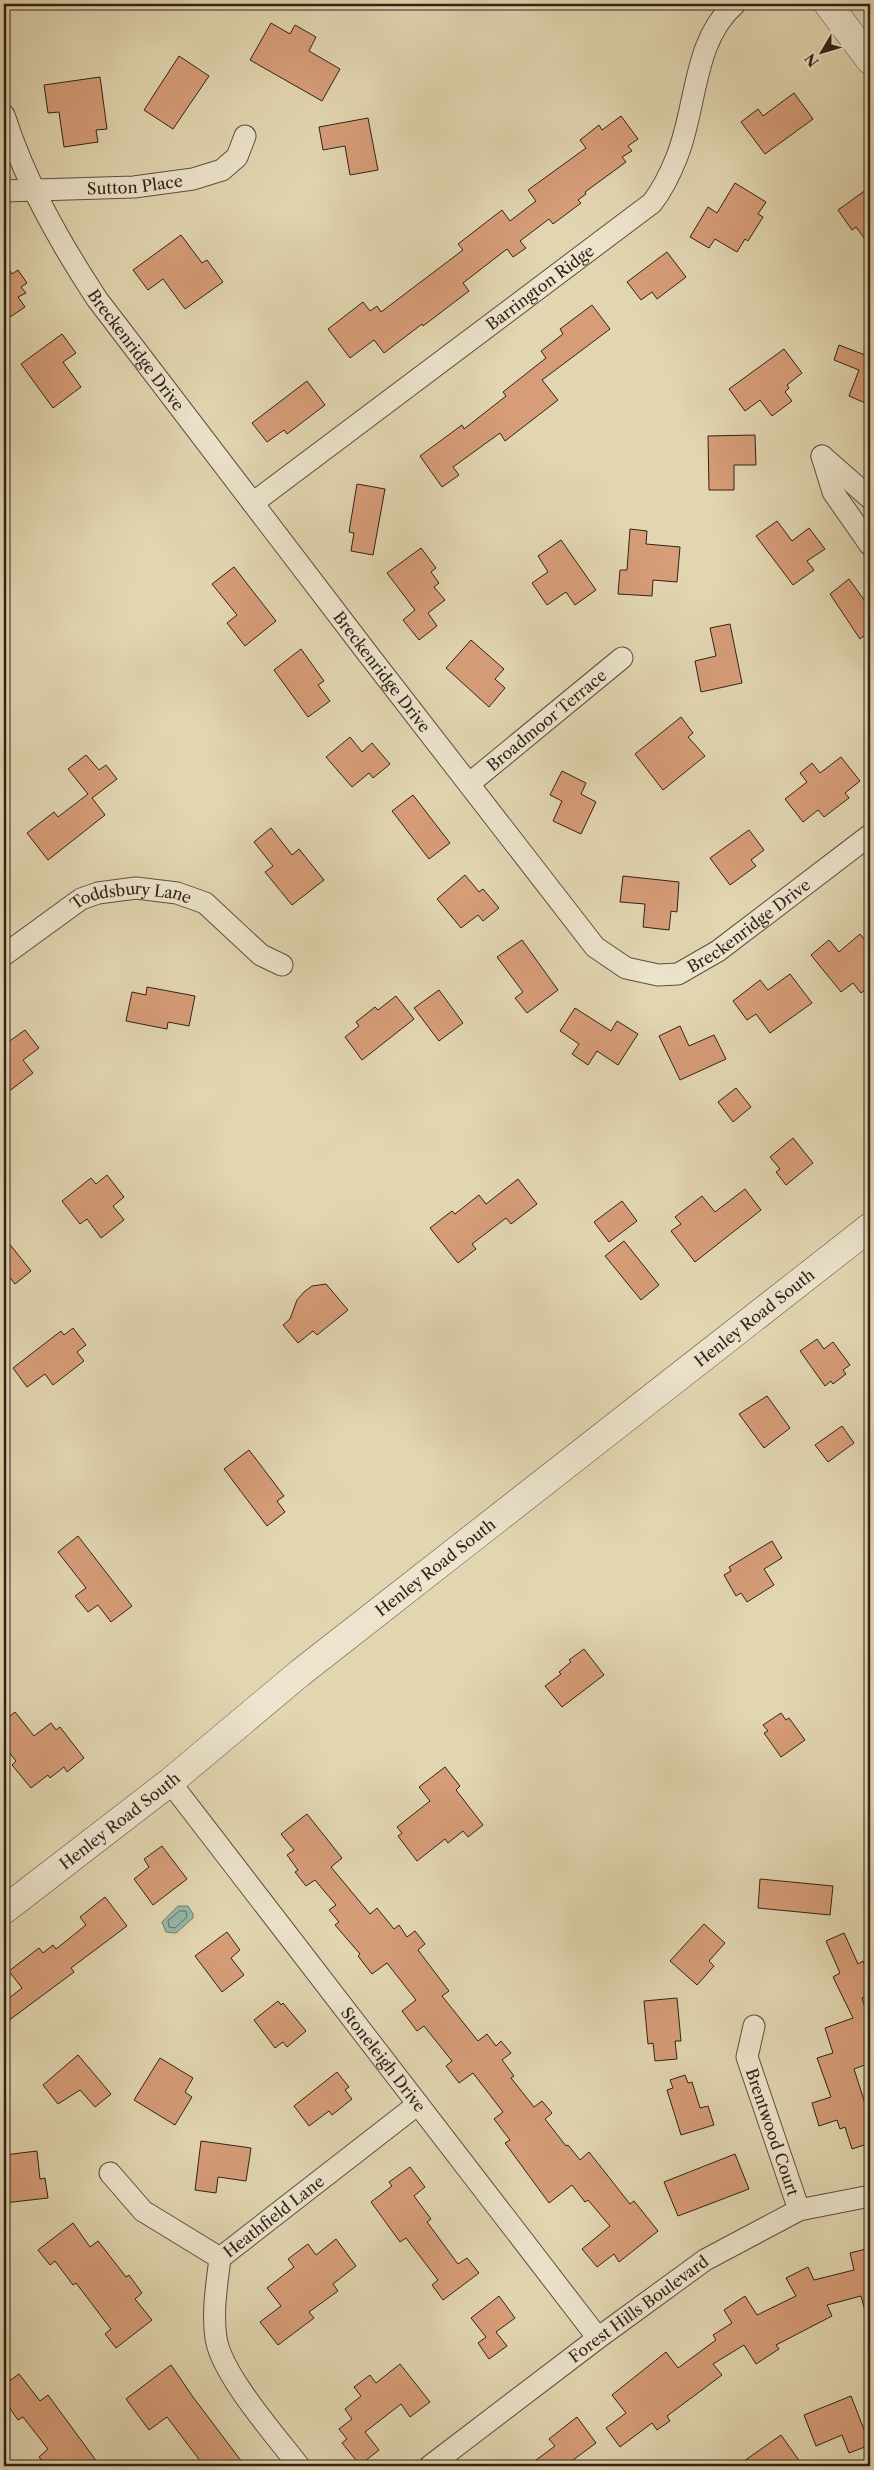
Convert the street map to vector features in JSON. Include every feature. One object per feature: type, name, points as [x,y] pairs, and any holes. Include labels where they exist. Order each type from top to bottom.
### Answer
[{"type":"street","name":"Barrington Ridge","points":[[253,503],[652,203],[677,158],[702,60],[711,36],[727,11],[735,4]]},
{"type":"street","points":[[828,4],[870,60]]},
{"type":"street","name":"Breckenridge Drive","points":[[4,115],[33,190],[65,250],[97,299],[595,947],[626,968],[643,974],[678,974],[698,963],[870,835]]},
{"type":"street","name":"Sutton Place","points":[[4,191],[134,187],[193,179],[222,170],[237,157],[245,136]]},
{"type":"street","points":[[870,498],[822,456],[834,492],[870,545]]},
{"type":"street","name":"Broadmoor Terrace","points":[[470,783],[622,658]]},
{"type":"street","name":"Toddsbury Lane","points":[[4,955],[81,899],[98,894],[136,888],[177,893],[205,903],[261,955],[282,965]]},
{"type":"street","name":"Henley Road South","points":[[4,1910],[170,1782],[300,1673],[870,1227]]},
{"type":"street","name":"Stoneleigh Drive","points":[[170,1782],[598,2338]]},
{"type":"street","name":"Brentwood Court","points":[[754,2026],[747,2057],[799,2210]]},
{"type":"street","name":"Heathfield Lane","points":[[299,2466],[230,2373],[216,2340],[214,2310],[220,2258],[418,2104]]},
{"type":"street","points":[[110,2173],[143,2211],[220,2258]]},
{"type":"street","name":"Forest Hills Boulevard","points":[[430,2466],[598,2338],[705,2260],[799,2210],[870,2196]]},
{"type":"water","points":[[178,1906],[188,1906],[193,1914],[193,1918],[176,1933],[166,1932],[162,1922]]},
{"type":"building","points":[[271,23],[290,34],[295,25],[316,37],[309,51],[340,69],[322,101],[250,60]]},
{"type":"building","points":[[179,56],[209,76],[173,129],[144,110]]},
{"type":"building","points":[[100,77],[107,129],[96,130],[98,142],[64,147],[59,112],[48,113],[44,85]]},
{"type":"building","points":[[794,93],[813,119],[765,154],[741,122],[758,109],[763,116]]},
{"type":"building","points":[[621,116],[638,139],[628,146],[632,151],[622,157],[626,162],[585,192],[586,194],[578,200],[581,203],[553,224],[549,219],[520,241],[526,248],[513,257],[507,249],[463,283],[469,291],[384,353],[374,340],[350,358],[328,329],[363,302],[370,311],[377,306],[381,312],[463,250],[458,244],[502,210],[510,221],[536,201],[528,190],[586,148],[580,140],[599,125],[602,130]]},
{"type":"building","points":[[368,118],[378,170],[350,175],[345,146],[323,150],[319,127]]},
{"type":"building","points":[[735,183],[766,202],[758,214],[763,217],[748,241],[745,239],[737,252],[715,239],[709,248],[690,237],[708,207],[717,213]]},
{"type":"building","points":[[870,187],[870,246],[856,227],[852,230],[838,210]]},
{"type":"building","points":[[181,235],[202,263],[207,260],[223,282],[185,309],[163,279],[148,290],[133,270]]},
{"type":"building","points":[[667,252],[686,277],[657,299],[652,292],[641,300],[627,282]]},
{"type":"building","points":[[4,262],[12,274],[18,270],[27,283],[21,287],[26,293],[18,297],[25,307],[4,321]]},
{"type":"building","points":[[592,305],[610,329],[542,380],[558,400],[505,441],[500,433],[453,467],[459,475],[442,487],[420,456],[462,425],[464,429],[506,396],[503,392],[546,358],[541,351],[563,334],[560,329]]},
{"type":"building","points":[[62,334],[76,353],[63,362],[81,387],[53,408],[21,364]]},
{"type":"building","points":[[869,344],[870,405],[849,396],[859,370],[834,360],[839,345],[865,355]]},
{"type":"building","points":[[784,349],[802,373],[787,385],[789,388],[785,392],[792,401],[772,416],[760,400],[745,411],[729,389]]},
{"type":"building","points":[[307,381],[325,405],[287,434],[284,430],[267,442],[252,423]]},
{"type":"building","points":[[755,435],[756,465],[734,465],[734,490],[709,490],[708,436]]},
{"type":"building","points":[[357,484],[385,489],[373,555],[351,551],[354,533],[349,532]]},
{"type":"building","points":[[777,521],[792,541],[809,528],[825,549],[807,561],[814,570],[793,585],[756,536]]},
{"type":"building","points":[[630,529],[647,531],[646,544],[680,547],[677,582],[653,580],[652,596],[618,594],[620,570],[627,570]]},
{"type":"building","points":[[561,540],[596,590],[575,605],[566,592],[547,605],[532,583],[548,572],[538,556]]},
{"type":"building","points":[[421,548],[436,568],[431,572],[439,583],[434,587],[445,600],[428,613],[437,626],[419,640],[403,620],[415,610],[387,573]]},
{"type":"building","points":[[234,567],[276,621],[245,646],[227,623],[237,615],[212,584]]},
{"type":"building","points":[[849,579],[870,608],[870,631],[860,639],[830,594]]},
{"type":"building","points":[[730,624],[742,683],[701,692],[695,661],[716,656],[710,628]]},
{"type":"building","points":[[471,640],[504,669],[495,679],[505,688],[489,707],[446,668]]},
{"type":"building","points":[[301,649],[324,681],[318,685],[330,701],[308,717],[274,670]]},
{"type":"building","points":[[681,717],[693,733],[688,737],[705,756],[663,790],[635,754]]},
{"type":"building","points":[[350,737],[362,752],[372,743],[390,764],[373,778],[369,773],[352,787],[326,757]]},
{"type":"building","points":[[86,755],[99,770],[106,765],[117,779],[92,798],[105,815],[48,860],[27,833],[54,812],[58,817],[88,794],[68,769]]},
{"type":"building","points":[[841,757],[860,781],[845,793],[849,798],[824,817],[818,810],[803,822],[785,799],[807,782],[800,773],[812,763],[820,773]]},
{"type":"building","points":[[562,771],[586,783],[581,794],[596,802],[581,834],[553,821],[562,801],[550,795]]},
{"type":"building","points":[[413,795],[450,843],[429,859],[392,811]]},
{"type":"building","points":[[271,828],[292,855],[299,849],[324,880],[292,905],[265,872],[273,866],[254,842]]},
{"type":"building","points":[[749,830],[764,850],[751,860],[756,866],[730,885],[710,858]]},
{"type":"building","points":[[465,875],[479,892],[483,889],[499,908],[483,921],[478,915],[461,928],[437,899]]},
{"type":"building","points":[[623,876],[679,882],[677,912],[671,911],[669,930],[643,927],[645,904],[620,902]]},
{"type":"building","points":[[860,934],[870,947],[870,986],[861,993],[853,983],[841,992],[811,955],[829,940],[839,952]]},
{"type":"building","points":[[522,940],[558,990],[527,1013],[515,998],[523,992],[497,957]]},
{"type":"building","points":[[790,974],[812,1003],[770,1033],[756,1014],[747,1020],[733,1001],[760,980],[768,990]]},
{"type":"building","points":[[147,987],[195,996],[189,1026],[168,1022],[167,1029],[126,1021],[132,992],[146,995]]},
{"type":"building","points":[[439,990],[463,1023],[439,1041],[414,1008]]},
{"type":"building","points":[[396,996],[414,1019],[362,1060],[345,1037],[359,1026],[356,1022],[375,1007],[378,1010]]},
{"type":"building","points":[[575,1008],[611,1031],[617,1021],[638,1034],[618,1065],[597,1051],[588,1065],[572,1054],[579,1044],[560,1031]]},
{"type":"building","points":[[680,1026],[689,1046],[714,1035],[726,1059],[680,1080],[659,1036]]},
{"type":"building","points":[[25,1030],[39,1048],[23,1060],[33,1073],[4,1095],[4,1045]]},
{"type":"building","points":[[736,1088],[751,1107],[733,1122],[718,1102]]},
{"type":"building","points":[[793,1138],[813,1163],[786,1185],[776,1172],[780,1169],[770,1157]]},
{"type":"building","points":[[107,1175],[124,1197],[113,1206],[124,1220],[101,1238],[87,1219],[80,1224],[62,1201],[91,1178],[96,1184]]},
{"type":"building","points":[[518,1179],[537,1204],[511,1224],[506,1218],[472,1244],[476,1249],[458,1263],[430,1228],[452,1211],[455,1214],[479,1195],[486,1204]]},
{"type":"building","points":[[745,1189],[761,1210],[695,1262],[671,1231],[681,1224],[675,1217],[702,1196],[715,1212]]},
{"type":"building","points":[[622,1201],[637,1221],[609,1242],[594,1222]]},
{"type":"building","points":[[4,1237],[31,1271],[15,1284],[4,1270]]},
{"type":"building","points":[[624,1241],[659,1285],[641,1300],[605,1256]]},
{"type":"building","points":[[326,1284],[348,1310],[317,1335],[313,1331],[298,1343],[283,1325],[290,1319],[297,1300],[304,1292],[312,1286]]},
{"type":"building","points":[[73,1328],[86,1345],[77,1352],[84,1361],[53,1385],[45,1374],[27,1387],[13,1368],[61,1331],[64,1335]]},
{"type":"building","points":[[817,1339],[824,1349],[833,1342],[850,1365],[843,1370],[846,1374],[833,1384],[831,1381],[825,1386],[800,1351]]},
{"type":"building","points":[[767,1396],[790,1428],[764,1448],[739,1414]]},
{"type":"building","points":[[842,1426],[854,1443],[828,1462],[815,1445]]},
{"type":"building","points":[[249,1450],[284,1496],[277,1501],[285,1512],[267,1526],[224,1469]]},
{"type":"building","points":[[78,1536],[132,1606],[111,1622],[98,1605],[88,1612],[75,1596],[86,1588],[58,1552]]},
{"type":"building","points":[[772,1541],[782,1558],[764,1569],[774,1585],[747,1602],[741,1593],[736,1596],[724,1575],[731,1571],[729,1567]]},
{"type":"building","points":[[584,1649],[604,1675],[562,1707],[545,1686],[561,1674],[559,1672],[571,1662],[569,1660]]},
{"type":"building","points":[[15,1712],[34,1736],[51,1723],[56,1730],[60,1727],[84,1758],[67,1772],[64,1767],[50,1778],[48,1775],[31,1788],[12,1765],[16,1761],[4,1746],[4,1721]]},
{"type":"building","points":[[781,1713],[786,1720],[789,1718],[805,1740],[781,1757],[764,1733],[768,1731],[763,1725]]},
{"type":"building","points":[[445,1767],[460,1786],[456,1790],[483,1825],[468,1837],[463,1831],[448,1843],[445,1839],[417,1861],[398,1836],[402,1833],[397,1827],[430,1801],[419,1787]]},
{"type":"building","points":[[307,1814],[342,1858],[331,1867],[370,1914],[377,1908],[394,1929],[399,1925],[407,1937],[415,1931],[425,1944],[418,1950],[449,1991],[442,1996],[478,2041],[487,2034],[496,2046],[501,2041],[511,2053],[502,2060],[514,2076],[511,2078],[534,2107],[542,2101],[552,2113],[545,2119],[566,2146],[568,2145],[580,2160],[589,2152],[630,2204],[634,2201],[658,2231],[619,2262],[614,2254],[597,2267],[582,2249],[610,2226],[588,2200],[585,2202],[572,2185],[549,2203],[505,2143],[510,2140],[494,2119],[503,2112],[473,2073],[459,2083],[446,2066],[452,2061],[424,2026],[417,2031],[402,2011],[416,2000],[387,1963],[372,1974],[358,1956],[360,1954],[335,1925],[339,1922],[329,1910],[336,1905],[315,1880],[306,1886],[295,1872],[298,1870],[287,1855],[294,1850],[281,1834]]},
{"type":"building","points":[[162,1846],[187,1879],[153,1905],[134,1879],[149,1867],[144,1859]]},
{"type":"building","points":[[760,1879],[833,1886],[830,1915],[758,1908]]},
{"type":"building","points":[[105,1897],[127,1926],[71,1968],[74,1972],[4,2024],[4,2002],[22,1988],[9,1971],[39,1948],[43,1953],[53,1945],[56,1949],[86,1925],[80,1917]]},
{"type":"building","points":[[704,1924],[725,1943],[709,1961],[714,1966],[697,1985],[670,1961]]},
{"type":"building","points":[[227,1932],[240,1950],[231,1958],[244,1975],[222,1992],[195,1956]]},
{"type":"building","points":[[844,1933],[858,1964],[863,1961],[870,1977],[870,1994],[862,1998],[870,2022],[870,2063],[854,2069],[870,2119],[870,2143],[852,2149],[845,2127],[840,2129],[837,2120],[819,2126],[812,2103],[831,2097],[817,2058],[833,2053],[825,2028],[853,2018],[833,1977],[840,1973],[826,1941]]},
{"type":"building","points":[[677,1998],[681,2041],[675,2041],[677,2059],[655,2061],[653,2043],[648,2044],[644,2001]]},
{"type":"building","points":[[278,2001],[281,2005],[283,2003],[306,2031],[287,2047],[283,2042],[275,2048],[254,2020]]},
{"type":"building","points":[[78,2055],[111,2094],[95,2107],[80,2090],[58,2104],[43,2085]]},
{"type":"building","points":[[160,2058],[193,2078],[185,2092],[192,2097],[175,2125],[134,2100]]},
{"type":"building","points":[[337,2072],[349,2087],[345,2090],[352,2099],[332,2115],[329,2111],[309,2126],[294,2106]]},
{"type":"building","points":[[685,2075],[688,2083],[692,2082],[700,2108],[708,2106],[714,2125],[681,2135],[667,2090],[673,2088],[670,2080]]},
{"type":"building","points":[[201,2141],[251,2148],[246,2181],[218,2177],[216,2193],[195,2190]]},
{"type":"building","points":[[37,2151],[40,2179],[45,2178],[48,2198],[4,2203],[4,2155]]},
{"type":"building","points":[[735,2154],[749,2189],[678,2216],[664,2182]]},
{"type":"building","points":[[410,2167],[425,2187],[414,2196],[431,2219],[427,2222],[458,2264],[467,2258],[479,2273],[443,2300],[432,2285],[438,2280],[406,2238],[400,2242],[371,2202],[392,2186],[389,2182]]},
{"type":"building","points":[[73,2223],[90,2247],[98,2241],[126,2277],[129,2275],[142,2293],[135,2299],[152,2320],[116,2348],[105,2334],[111,2329],[76,2283],[73,2285],[55,2261],[50,2265],[38,2250]]},
{"type":"building","points":[[336,2239],[356,2266],[333,2284],[338,2291],[309,2312],[314,2318],[278,2345],[260,2322],[281,2306],[267,2288],[294,2267],[288,2259],[308,2244],[316,2255]]},
{"type":"building","points":[[870,2248],[870,2311],[865,2311],[861,2296],[827,2305],[832,2316],[776,2345],[779,2349],[756,2364],[744,2345],[713,2364],[722,2375],[667,2416],[670,2421],[657,2430],[652,2423],[620,2447],[606,2428],[626,2413],[612,2395],[666,2352],[678,2368],[716,2340],[713,2335],[732,2323],[724,2310],[745,2296],[757,2315],[796,2296],[786,2278],[808,2267],[814,2280],[854,2270],[850,2253]]},
{"type":"building","points":[[499,2296],[515,2318],[496,2332],[507,2346],[489,2359],[478,2343],[486,2337],[471,2318]]},
{"type":"building","points":[[400,2364],[430,2402],[410,2417],[401,2404],[365,2432],[379,2450],[360,2465],[342,2443],[347,2439],[339,2429],[352,2419],[345,2409],[361,2396],[354,2387],[370,2375],[376,2383]]},
{"type":"building","points":[[171,2365],[245,2466],[204,2466],[167,2417],[149,2430],[126,2399]]},
{"type":"building","points":[[19,2374],[40,2401],[48,2395],[100,2466],[46,2466],[39,2457],[48,2449],[23,2417],[18,2420],[4,2400],[4,2385]]},
{"type":"building","points":[[851,2396],[870,2445],[849,2453],[842,2435],[816,2446],[804,2415]]},
{"type":"building","points":[[577,2417],[596,2443],[565,2466],[528,2466],[555,2446],[549,2439]]},
{"type":"building","points":[[781,2435],[803,2466],[737,2466]]}]
